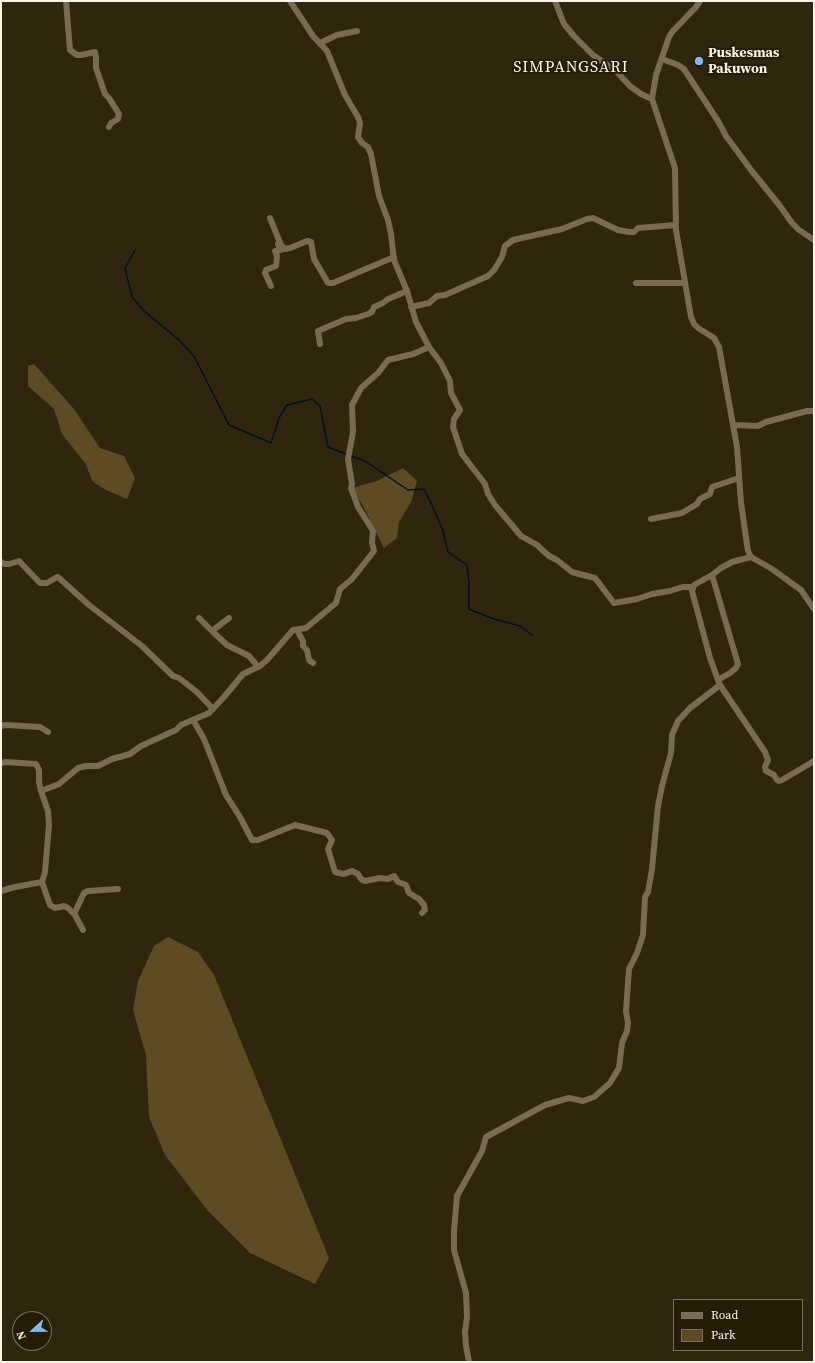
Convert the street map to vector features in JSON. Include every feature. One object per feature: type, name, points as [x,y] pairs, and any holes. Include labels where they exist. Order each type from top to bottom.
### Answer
[{"type":"street","points":[[66,1],[70,50],[81,55],[95,52],[96,68],[105,94],[119,114],[118,118],[111,123],[109,127]]},
{"type":"street","points":[[290,1],[313,36],[329,56],[345,95],[358,117],[360,123],[358,133],[359,140],[362,144],[368,147],[371,154],[379,196],[388,220],[394,256],[407,291],[416,322],[429,347],[438,358],[450,381],[451,393],[460,410],[454,419],[453,428],[462,454],[485,484],[488,494],[495,505],[521,536],[537,545],[549,556],[557,560],[572,572],[595,578],[614,603],[679,588],[693,587]]},
{"type":"street","points":[[555,1],[564,24],[574,36],[593,55],[615,70],[630,86],[641,94],[652,99]]},
{"type":"street","points":[[700,1],[672,32],[656,75],[652,99],[675,168],[676,225],[691,317],[694,324],[714,338],[717,343],[733,425],[747,546],[751,557],[772,569],[801,590],[814,608]]},
{"type":"street","points":[[320,43],[337,35],[357,31]]},
{"type":"street","points":[[662,59],[684,69],[726,136],[751,170],[792,223],[799,230],[814,240]]},
{"type":"street","points":[[271,286],[265,273],[266,270],[276,266],[277,256],[275,251],[281,250],[267,220],[270,218],[281,245],[285,248],[290,248],[307,241],[311,242],[314,259],[328,283],[333,283],[394,256]]},
{"type":"street","points":[[411,306],[429,303],[437,296],[445,295],[488,276],[502,258],[505,246],[513,240],[552,232],[593,218],[618,230],[629,232],[634,232],[638,228],[676,225]]},
{"type":"street","points":[[636,283],[685,283]]},
{"type":"street","points":[[320,344],[318,331],[346,319],[356,318],[368,314],[372,312],[374,307],[407,291]]},
{"type":"street","points":[[41,791],[59,784],[78,768],[98,766],[112,759],[125,756],[141,746],[176,730],[181,725],[205,715],[213,709],[243,674],[267,660],[293,630],[309,626],[320,615],[334,606],[338,599],[340,589],[352,579],[374,550],[372,543],[373,531],[356,503],[351,488],[352,484],[348,459],[353,432],[352,405],[361,388],[378,373],[388,360],[413,354],[429,347]]},
{"type":"street","points":[[733,425],[758,426],[766,422],[807,410],[814,411]]},
{"type":"street","points":[[651,519],[682,513],[697,504],[700,499],[710,494],[712,486],[739,478]]},
{"type":"street","points":[[751,557],[732,562],[698,581],[693,587],[692,591],[710,658],[719,683],[765,752],[768,760],[765,767],[766,771],[774,775],[779,781],[814,762]]},
{"type":"street","points":[[1,562],[9,564],[19,561],[40,583],[47,583],[57,577],[59,578],[89,605],[142,646],[173,676],[179,678],[197,692],[213,709]]},
{"type":"street","points":[[469,1362],[465,1332],[467,1317],[466,1293],[454,1250],[457,1196],[482,1151],[486,1137],[545,1105],[569,1098],[583,1101],[594,1097],[610,1083],[619,1068],[622,1043],[627,1031],[628,1023],[626,1011],[629,969],[637,953],[643,935],[645,897],[648,892],[652,870],[658,806],[671,753],[672,735],[678,721],[690,708],[733,671],[738,662],[712,574]]},
{"type":"street","points":[[199,618],[227,645],[249,656],[257,667]]},
{"type":"street","points":[[212,631],[229,618]]},
{"type":"street","points":[[297,630],[307,650],[308,660],[313,663]]},
{"type":"street","points":[[193,720],[204,739],[226,795],[252,840],[258,840],[294,826],[326,833],[332,840],[328,849],[335,872],[344,874],[352,871],[358,874],[361,879],[365,881],[380,878],[388,879],[394,876],[398,882],[406,885],[410,893],[419,899],[424,905],[425,910],[422,912]]},
{"type":"street","points":[[1,726],[40,727],[48,732]]},
{"type":"street","points":[[1,763],[36,764],[39,770],[39,782],[48,811],[49,825],[45,872],[42,882],[50,905],[55,908],[64,906],[68,908],[74,914],[83,930]]},
{"type":"street","points":[[1,891],[42,882]]},
{"type":"street","points":[[74,914],[84,893],[88,891],[118,889]]},
{"type":"green space","points":[[34,364],[74,409],[100,448],[124,456],[135,478],[127,499],[106,490],[93,482],[85,463],[62,434],[54,409],[28,386],[28,366]]},
{"type":"green space","points":[[403,468],[417,481],[411,502],[399,522],[397,538],[384,548],[362,504],[351,488],[377,481]]},
{"type":"green space","points":[[168,937],[198,952],[214,975],[329,1258],[315,1284],[250,1253],[208,1211],[165,1155],[149,1117],[146,1055],[133,1010],[138,981],[154,946]]},
{"type":"waterway","points":[[135,250],[125,268],[132,297],[144,311],[179,340],[194,356],[229,425],[271,443],[279,418],[287,405],[312,399],[320,406],[328,447],[346,454]]},
{"type":"waterway","points":[[351,456],[365,461],[408,490],[424,489],[443,531],[448,552],[467,565],[469,609],[494,619],[520,626],[532,635]]},
{"type":"place","name":"Puskesmas Pakuwon","points":[[699,61]]},
{"type":"district","name":"SIMPANGSARI","points":[[571,68]]}]
